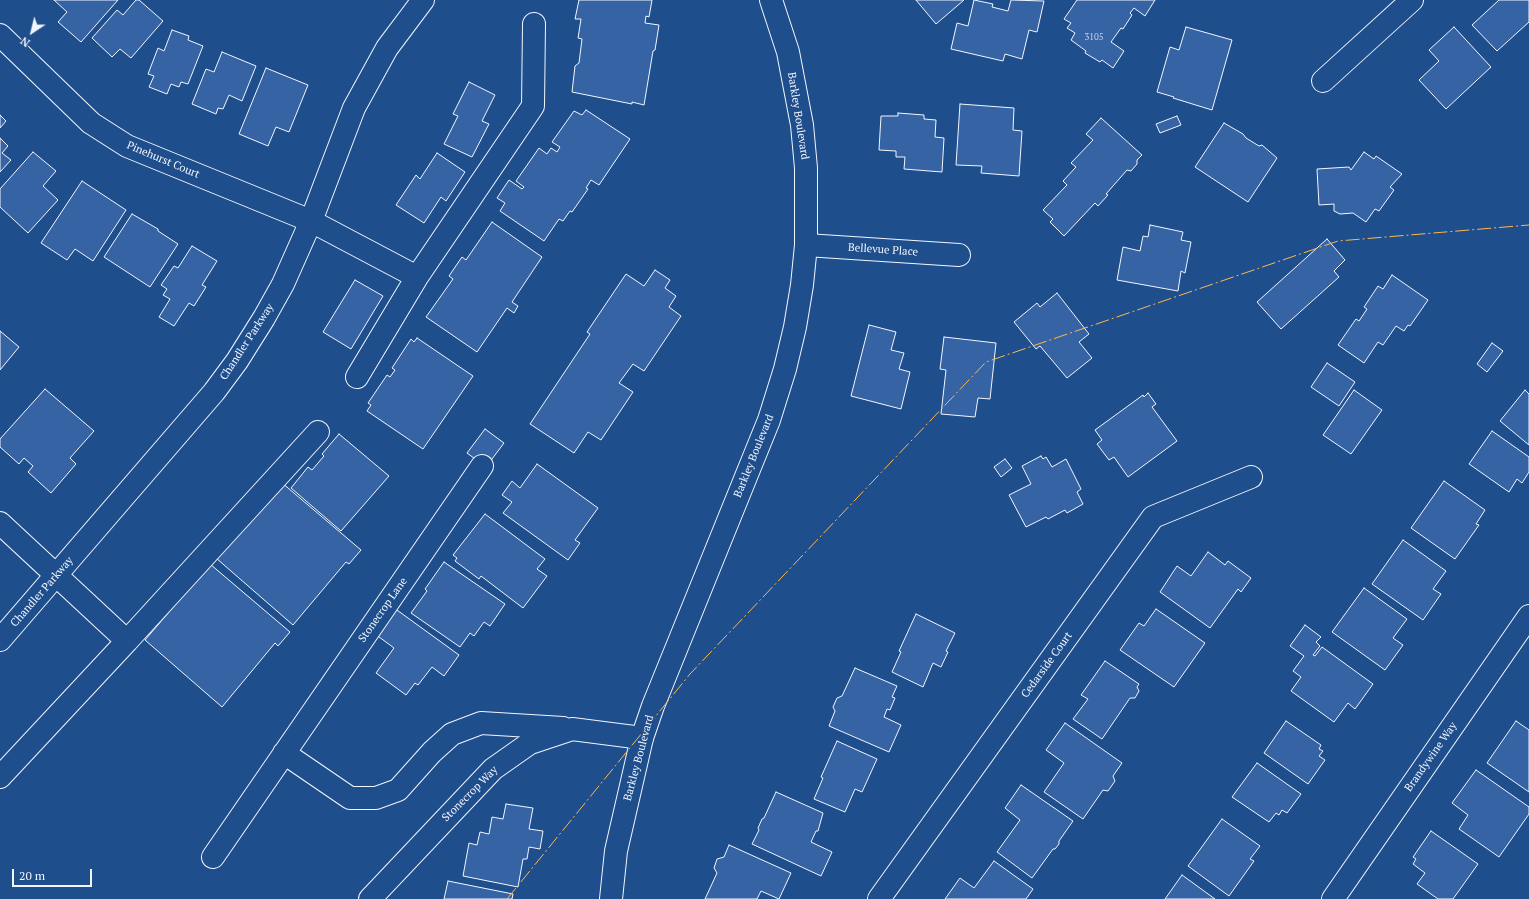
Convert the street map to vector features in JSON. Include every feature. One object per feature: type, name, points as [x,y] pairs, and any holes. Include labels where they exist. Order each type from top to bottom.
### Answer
[{"type":"street","name":"Chandler Parkway","points":[[0,640],[214,392],[237,361],[283,284],[311,221],[354,108],[387,48],[423,0]]},
{"type":"street","name":"Barkley Boulevard","points":[[611,899],[616,851],[642,738],[653,706],[769,420],[785,369],[795,327],[802,285],[806,246],[806,176],[802,125],[788,52],[771,0]]},
{"type":"street","points":[[1323,81],[1412,0]]},
{"type":"street","points":[[357,377],[417,277],[533,106],[534,24]]},
{"type":"street","name":"Pinehurst Court","points":[[0,35],[91,123],[127,146],[311,221],[417,277]]},
{"type":"street","name":"Bellevue Place","points":[[806,246],[959,255]]},
{"type":"street","points":[[0,777],[127,641],[318,432]]},
{"type":"street","name":"Stonecrop Lane","points":[[213,857],[482,466]]},
{"type":"street","name":"Cedarside Court","points":[[879,899],[1153,517],[1251,477]]},
{"type":"street","points":[[0,523],[127,641]]},
{"type":"street","name":"Brandywine Way","points":[[1333,899],[1529,616]]},
{"type":"street","points":[[284,754],[350,798],[376,798],[398,790],[432,752],[452,734],[481,723],[572,729]]},
{"type":"street","name":"Stonecrop Way","points":[[370,899],[492,769],[530,743],[572,729],[642,738]]},
{"type":"building","points":[[54,0],[118,0],[81,42],[58,22],[67,12]]},
{"type":"building","points":[[136,0],[139,0],[163,21],[131,58],[120,49],[112,57],[92,38],[117,10],[123,15]]},
{"type":"building","points":[[579,0],[652,0],[649,17],[646,16],[645,23],[659,25],[644,105],[572,92],[575,66],[579,63],[582,39],[578,38],[581,19],[575,19]]},
{"type":"building","points":[[916,0],[964,0],[936,24]]},
{"type":"building","points":[[974,0],[993,4],[992,7],[1008,11],[1011,0],[1044,1],[1037,32],[1029,30],[1022,59],[1005,54],[1003,61],[951,49],[957,23],[968,26]]},
{"type":"building","points":[[1077,0],[1155,0],[1145,16],[1134,8],[1130,13],[1132,15],[1123,29],[1121,28],[1111,42],[1124,51],[1113,68],[1102,60],[1100,62],[1085,53],[1086,51],[1071,40],[1075,33],[1067,28],[1071,23],[1064,19]]},
{"type":"building","points":[[1499,0],[1529,0],[1529,22],[1497,51],[1472,25]]},
{"type":"building","points":[[1186,27],[1232,40],[1212,110],[1157,92],[1170,47],[1179,50]]},
{"type":"building","points":[[1454,27],[1491,67],[1446,109],[1419,80],[1439,61],[1429,50]]},
{"type":"building","points":[[172,30],[189,36],[188,40],[203,46],[188,84],[181,82],[179,87],[171,84],[167,94],[149,87],[154,76],[148,74],[158,48],[164,51]]},
{"type":"building","points":[[222,52],[256,66],[242,101],[229,95],[223,109],[218,108],[216,114],[192,104],[206,69],[214,72]]},
{"type":"building","points":[[266,68],[308,85],[289,132],[276,127],[268,146],[239,134]]},
{"type":"building","points":[[469,82],[495,95],[482,121],[489,124],[472,157],[444,144],[458,116],[453,114]]},
{"type":"building","points":[[960,104],[1014,108],[1013,130],[1022,131],[1019,176],[981,173],[982,166],[956,165]]},
{"type":"building","points":[[586,110],[630,139],[599,185],[591,180],[586,188],[588,189],[572,212],[570,211],[563,221],[559,219],[544,241],[500,211],[505,203],[497,198],[509,180],[522,189],[524,187],[516,181],[539,148],[547,154],[551,148],[557,152],[560,147],[552,142],[574,111],[582,115]]},
{"type":"building","points":[[898,113],[924,115],[924,119],[936,120],[935,137],[944,138],[942,172],[904,169],[905,157],[896,157],[896,151],[879,150],[881,116],[898,116]]},
{"type":"building","points":[[0,115],[6,121],[0,128]]},
{"type":"building","points":[[1177,116],[1181,125],[1160,133],[1156,124]]},
{"type":"building","points":[[1101,118],[1142,155],[1137,160],[1137,164],[1131,171],[1127,170],[1106,194],[1108,195],[1098,206],[1095,203],[1064,236],[1050,222],[1053,219],[1043,210],[1067,185],[1063,181],[1076,167],[1071,163],[1093,140],[1086,134]]},
{"type":"building","points":[[1224,123],[1243,134],[1246,138],[1259,146],[1262,145],[1277,158],[1248,202],[1195,167]]},
{"type":"building","points":[[0,138],[8,146],[2,153],[11,160],[0,172]]},
{"type":"building","points":[[33,152],[56,171],[43,186],[58,200],[28,233],[0,207],[0,189]]},
{"type":"building","points":[[1364,152],[1374,159],[1376,156],[1402,174],[1390,187],[1394,190],[1379,211],[1375,209],[1366,222],[1353,213],[1340,214],[1334,211],[1334,204],[1319,205],[1317,169],[1349,167],[1351,170]]},
{"type":"building","points":[[437,153],[465,172],[446,201],[441,197],[424,223],[396,205],[416,175],[420,179]]},
{"type":"building","points":[[82,181],[126,210],[93,261],[75,249],[67,260],[41,243]]},
{"type":"building","points":[[132,214],[158,229],[158,231],[178,244],[150,287],[104,257]]},
{"type":"building","points":[[492,222],[542,257],[512,302],[518,306],[514,313],[507,308],[477,352],[426,317],[453,279],[449,276],[462,257],[466,260]]},
{"type":"building","points":[[1150,225],[1183,232],[1181,240],[1191,242],[1185,273],[1181,271],[1178,291],[1117,280],[1123,247],[1140,251],[1143,236],[1148,237]]},
{"type":"building","points":[[1327,239],[1345,260],[1334,271],[1339,277],[1281,329],[1257,302]]},
{"type":"building","points":[[192,246],[217,261],[202,285],[206,287],[194,306],[189,303],[174,326],[159,317],[170,299],[163,295],[167,289],[161,285],[174,266],[178,268]]},
{"type":"building","points":[[655,270],[670,280],[665,288],[676,296],[669,307],[681,316],[644,371],[633,364],[619,383],[633,392],[601,440],[588,432],[574,453],[530,424],[590,334],[587,332],[626,274],[644,286]]},
{"type":"building","points":[[1392,275],[1428,300],[1410,326],[1408,325],[1404,331],[1396,326],[1383,345],[1378,342],[1364,363],[1338,345],[1356,319],[1359,321],[1367,309],[1364,307],[1378,286],[1383,289]]},
{"type":"building","points":[[355,280],[383,296],[351,349],[323,332]]},
{"type":"building","points":[[1057,293],[1089,334],[1079,342],[1092,358],[1067,378],[1040,346],[1036,349],[1014,322],[1037,303],[1040,307]]},
{"type":"building","points":[[869,325],[896,332],[891,350],[904,353],[899,369],[910,372],[901,409],[851,396]]},
{"type":"building","points":[[0,331],[19,347],[0,370]]},
{"type":"building","points":[[944,337],[996,343],[990,399],[978,398],[975,417],[941,414],[946,370],[940,369]]},
{"type":"building","points":[[417,338],[473,376],[423,449],[367,411],[371,405],[368,403],[387,375],[390,377],[395,370],[392,368],[411,339],[414,342]]},
{"type":"building","points":[[1492,343],[1503,351],[1487,372],[1477,364]]},
{"type":"building","points":[[1327,363],[1355,382],[1339,406],[1311,387]]},
{"type":"building","points":[[45,389],[94,431],[70,458],[76,464],[51,493],[28,472],[33,466],[24,458],[19,464],[0,447],[0,439]]},
{"type":"building","points":[[1354,390],[1382,410],[1351,454],[1323,435]]},
{"type":"building","points":[[1525,390],[1529,394],[1529,445],[1500,421]]},
{"type":"building","points":[[1148,393],[1156,404],[1152,407],[1177,441],[1128,477],[1114,457],[1109,460],[1097,444],[1102,440],[1095,430],[1143,395],[1144,397]]},
{"type":"building","points":[[485,429],[504,443],[486,467],[467,453]]},
{"type":"building","points":[[1492,431],[1529,457],[1529,472],[1522,483],[1517,479],[1509,492],[1469,464]]},
{"type":"building","points":[[339,434],[389,476],[341,531],[291,488],[308,467],[312,470],[324,456],[322,454]]},
{"type":"building","points":[[1041,456],[1043,459],[1046,457],[1052,467],[1066,459],[1081,489],[1077,492],[1083,504],[1067,513],[1065,510],[1048,519],[1046,517],[1026,527],[1009,495],[1031,484],[1022,466]]},
{"type":"building","points":[[1005,459],[1012,468],[1001,477],[994,467]]},
{"type":"building","points":[[537,464],[598,508],[575,540],[580,543],[568,560],[503,513],[512,502],[502,495],[512,481],[520,488]]},
{"type":"building","points":[[1444,481],[1485,510],[1476,524],[1479,525],[1455,559],[1411,528]]},
{"type":"building","points":[[281,482],[361,550],[349,564],[346,562],[293,625],[216,558]]},
{"type":"building","points":[[485,514],[545,559],[537,569],[547,576],[523,608],[481,576],[479,579],[455,561],[457,558],[453,555]]},
{"type":"building","points":[[1403,540],[1446,571],[1433,589],[1441,594],[1423,620],[1372,584]]},
{"type":"building","points":[[1208,552],[1225,565],[1228,561],[1251,578],[1241,592],[1238,589],[1210,628],[1160,592],[1177,566],[1191,576]]},
{"type":"building","points":[[444,562],[505,604],[490,626],[484,622],[474,636],[470,633],[460,647],[411,613],[427,591],[425,589]]},
{"type":"building","points":[[210,564],[290,632],[278,646],[275,643],[222,707],[145,640]]},
{"type":"building","points":[[1364,588],[1407,619],[1393,638],[1403,645],[1385,670],[1332,632]]},
{"type":"building","points":[[390,605],[459,655],[444,676],[432,667],[418,685],[415,683],[406,695],[376,673],[394,648],[371,631]]},
{"type":"building","points":[[1156,609],[1205,643],[1174,687],[1120,650],[1139,623],[1144,626]]},
{"type":"building","points":[[916,614],[955,633],[946,651],[948,652],[941,667],[933,663],[923,687],[892,672],[901,652],[899,651]]},
{"type":"building","points":[[1305,625],[1321,637],[1316,642],[1320,646],[1313,655],[1315,656],[1322,647],[1373,684],[1355,709],[1348,703],[1334,722],[1291,691],[1301,677],[1293,671],[1304,656],[1290,646]]},
{"type":"building","points":[[1105,661],[1139,684],[1137,687],[1139,691],[1135,698],[1130,698],[1102,739],[1073,719],[1088,699],[1081,695]]},
{"type":"building","points":[[855,668],[897,686],[892,697],[895,698],[890,710],[887,709],[884,717],[901,725],[889,752],[829,726],[835,711],[833,707],[837,698],[842,696]]},
{"type":"building","points":[[1286,721],[1321,745],[1319,749],[1323,751],[1319,756],[1325,760],[1308,784],[1264,753]]},
{"type":"building","points":[[1516,721],[1529,730],[1529,792],[1487,763]]},
{"type":"building","points":[[1065,723],[1122,763],[1113,776],[1115,781],[1108,791],[1103,790],[1083,819],[1044,792],[1064,763],[1046,750]]},
{"type":"building","points":[[837,741],[877,759],[862,792],[855,789],[845,812],[814,799],[823,778],[821,777]]},
{"type":"building","points":[[1257,763],[1301,794],[1287,813],[1282,810],[1279,815],[1276,813],[1269,822],[1232,797]]},
{"type":"building","points":[[1476,770],[1529,807],[1529,814],[1499,857],[1459,829],[1468,815],[1452,803]]},
{"type":"building","points":[[1021,785],[1073,821],[1059,841],[1059,844],[1055,849],[1053,849],[1032,878],[997,852],[1020,820],[1005,808]]},
{"type":"building","points":[[776,792],[823,813],[818,831],[816,831],[811,842],[832,852],[821,876],[752,844],[759,830],[758,828],[762,819],[764,818]]},
{"type":"building","points":[[506,804],[533,808],[529,829],[543,831],[540,849],[529,847],[527,859],[523,859],[518,887],[463,876],[469,843],[477,845],[480,832],[489,834],[492,817],[503,819]]},
{"type":"building","points":[[1222,819],[1260,846],[1250,859],[1254,861],[1229,896],[1188,866]]},
{"type":"building","points":[[1431,831],[1478,864],[1453,899],[1438,899],[1417,884],[1425,873],[1413,864],[1416,859],[1413,857]]},
{"type":"building","points":[[729,845],[791,873],[779,899],[761,891],[757,899],[705,899],[717,873],[714,868],[717,859],[724,857]]},
{"type":"building","points":[[994,861],[1033,889],[1026,899],[945,899],[960,878],[974,888]]},
{"type":"building","points":[[1182,875],[1215,899],[1165,899]]},
{"type":"building","points":[[448,881],[513,894],[512,899],[444,899]]},
{"type":"power","points":[[507,899],[690,674],[986,362],[1338,241],[1529,225]]}]
